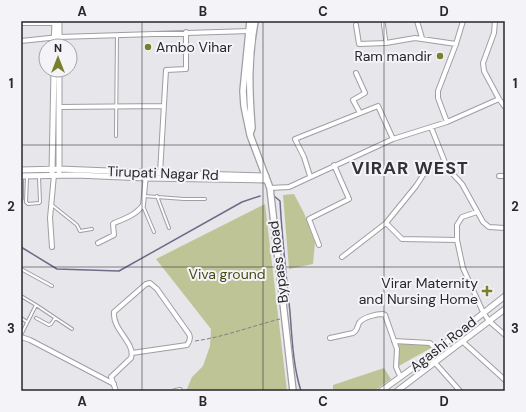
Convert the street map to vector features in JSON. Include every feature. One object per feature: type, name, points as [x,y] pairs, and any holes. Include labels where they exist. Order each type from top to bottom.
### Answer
[{"type":"main road","points":[[250,21],[249,89],[252,128],[250,135]]},
{"type":"main road","points":[[250,135],[243,91],[250,31],[255,21]]},
{"type":"main road","name":"Bypass Road","points":[[250,135],[270,188],[293,391]]},
{"type":"street","points":[[383,21],[386,43]]},
{"type":"street","points":[[417,21],[422,38]]},
{"type":"street","points":[[447,122],[438,98],[438,91],[463,21]]},
{"type":"street","points":[[495,21],[494,32],[483,66],[498,99],[505,107]]},
{"type":"street","points":[[21,23],[56,22],[57,37]]},
{"type":"street","points":[[356,25],[359,44],[386,43],[409,38],[422,38],[456,44]]},
{"type":"street","points":[[21,41],[57,37],[250,31]]},
{"type":"street","points":[[160,173],[166,70],[186,69],[186,32]]},
{"type":"street","points":[[356,73],[365,93],[353,100],[360,113]]},
{"type":"street","points":[[52,246],[50,218],[51,205],[55,175],[59,169],[59,106],[55,78]]},
{"type":"street","points":[[55,175],[52,169],[58,78]]},
{"type":"street","points":[[270,188],[289,186],[393,139],[447,122],[498,99]]},
{"type":"street","points":[[59,106],[164,106]]},
{"type":"street","points":[[310,176],[304,156],[295,139],[378,106],[393,139]]},
{"type":"street","points":[[431,127],[446,164],[462,184],[483,222],[489,227],[505,228]]},
{"type":"street","points":[[319,244],[309,219],[349,199],[334,165]]},
{"type":"street","name":"Tirupati Nagar Rd","points":[[21,170],[59,169],[146,175],[160,173],[267,178]]},
{"type":"street","points":[[342,257],[386,223],[416,186],[425,172]]},
{"type":"street","points":[[21,198],[23,176],[146,175],[267,178]]},
{"type":"street","points":[[98,243],[114,235],[114,223],[129,217],[143,205],[146,175]]},
{"type":"street","points":[[499,176],[505,176]]},
{"type":"street","points":[[477,212],[462,217],[457,225],[457,240],[463,268],[483,312],[489,321],[505,335]]},
{"type":"street","points":[[386,223],[402,238],[457,240]]},
{"type":"street","points":[[116,391],[112,377],[131,358],[132,353],[129,345],[114,322],[114,312],[148,283],[152,284],[189,334],[189,342],[187,346],[132,353]]},
{"type":"street","name":"Agashi Road","points":[[381,391],[429,356],[505,296]]},
{"type":"street","name":"Agashi Road","points":[[397,391],[505,309]]},
{"type":"street","points":[[330,338],[353,333],[357,330],[363,319],[381,313],[385,315],[397,349],[396,367],[400,376]]},
{"type":"street","points":[[21,336],[114,384]]},
{"type":"street","points":[[394,341],[430,342],[434,347]]},
{"type":"street","points":[[462,341],[505,380]]},
{"type":"street","points":[[429,356],[460,391]]},
{"type":"lane","points":[[116,136],[118,35]]},
{"type":"lane","points":[[23,176],[26,202],[28,204],[40,202],[39,175]]},
{"type":"lane","points":[[144,196],[205,199]]},
{"type":"lane","points":[[157,196],[169,228]]},
{"type":"lane","points":[[51,205],[77,225],[79,230],[82,231],[92,229]]},
{"type":"lane","points":[[143,205],[154,232]]},
{"type":"lane","points":[[21,269],[52,286]]},
{"type":"lane","points":[[21,296],[72,329]]},
{"type":"lane","points":[[21,336],[36,305]]},
{"type":"lane","points":[[21,318],[27,322]]},
{"type":"lane","points":[[36,318],[50,325],[55,318]]},
{"type":"path","points":[[189,342],[205,340],[255,325],[285,318]]},
{"type":"green space","points":[[294,194],[304,213],[315,243],[313,264],[289,269],[283,195]]},
{"type":"green space","name":"Viva ground","points":[[265,204],[287,391],[186,391],[192,377],[203,366],[210,346],[211,329],[156,259]]},
{"type":"green space","points":[[402,343],[429,344],[431,348],[397,367],[399,345]]},
{"type":"green space","points":[[384,368],[391,379],[374,391],[333,391],[333,385]]},
{"type":"waterway","points":[[21,247],[57,269],[119,271],[242,202],[260,196]]},
{"type":"waterway","points":[[274,196],[280,201],[293,352],[301,391]]},
{"type":"place","name":"Ambo Vihar","points":[[148,47]]},
{"type":"place","name":"Ram mandir","points":[[440,56]]},
{"type":"place","name":"Virar Maternity and Nursing Home","points":[[487,291]]},
{"type":"district","name":"VIRAR WEST","points":[[410,168]]}]
